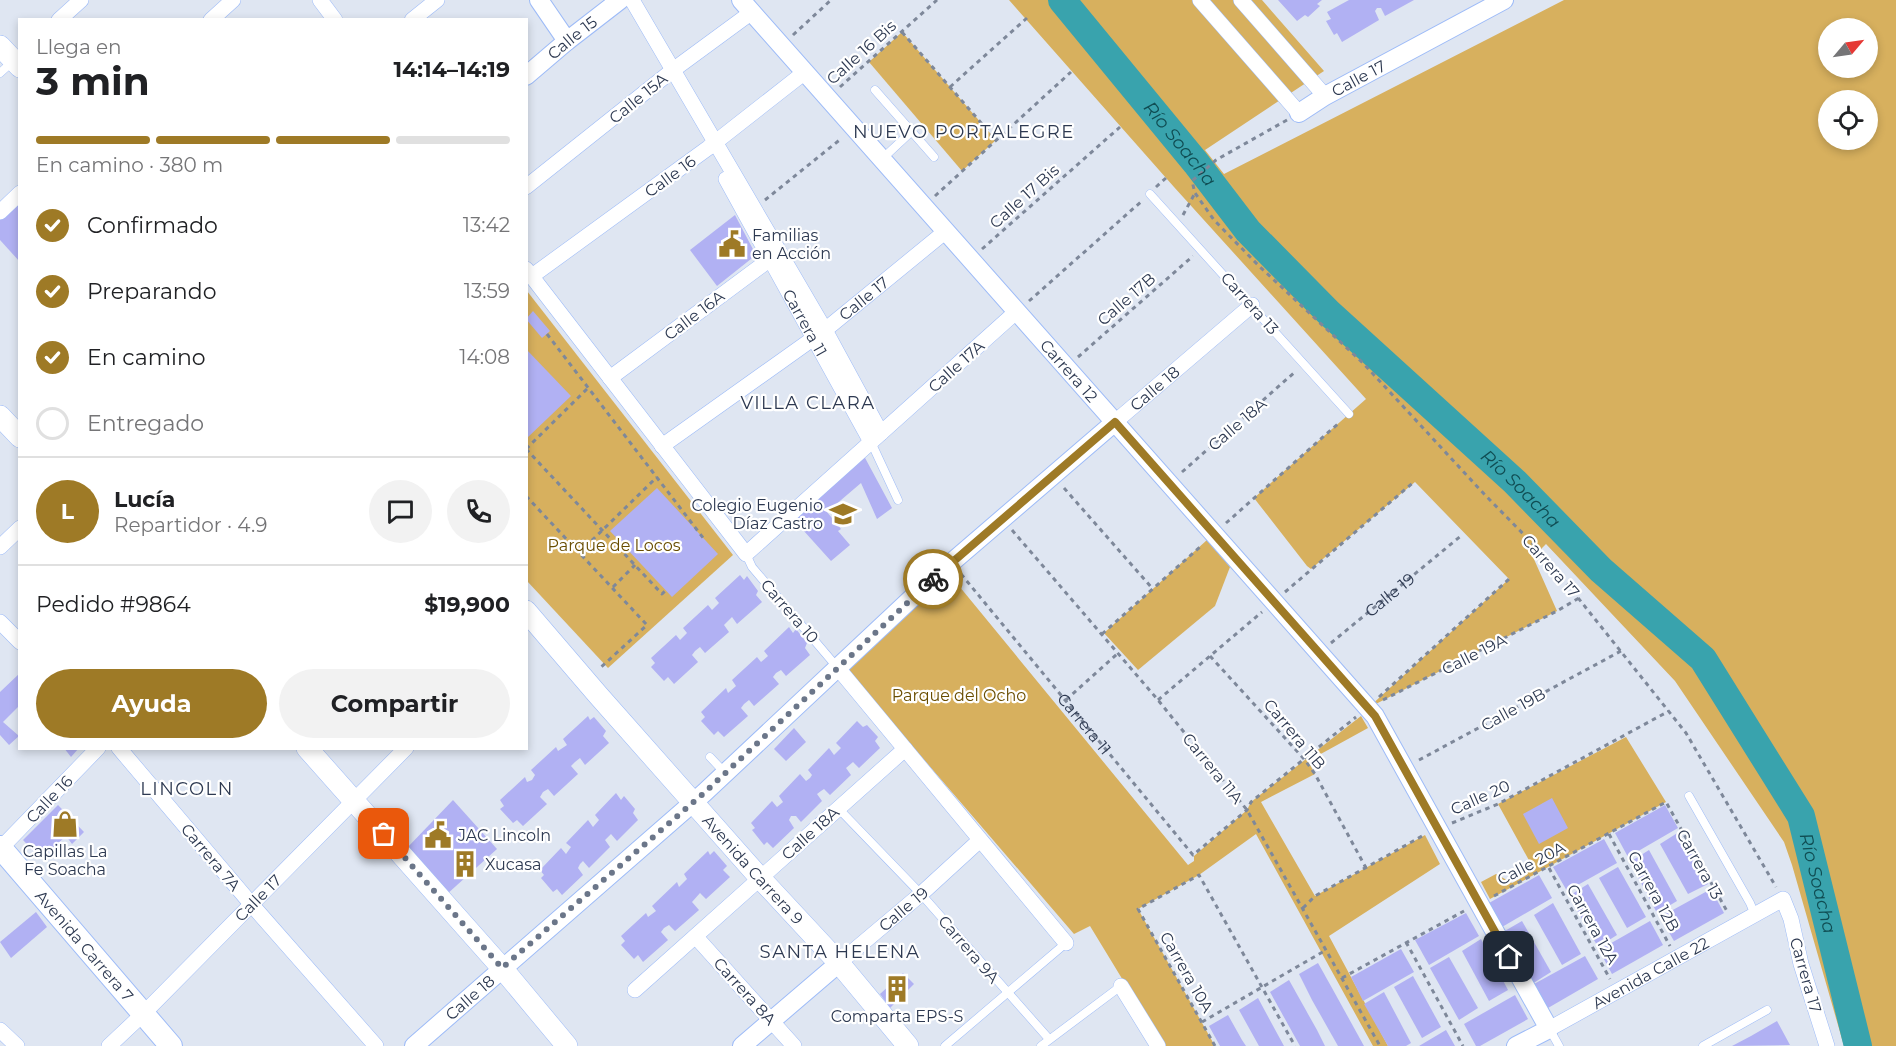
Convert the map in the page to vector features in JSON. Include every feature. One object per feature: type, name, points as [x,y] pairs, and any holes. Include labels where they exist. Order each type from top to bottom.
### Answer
[{"type":"main road","points":[[0,416],[18,435]]},
{"type":"main road","name":"Avenida Carrera 9","points":[[529,617],[760,878],[839,963],[908,1046]]},
{"type":"main road","points":[[309,750],[502,968],[567,1046]]},
{"type":"main road","name":"Avenida Carrera 7","points":[[0,848],[171,1046]]},
{"type":"street","points":[[61,18],[81,0]]},
{"type":"street","points":[[213,18],[233,0]]},
{"type":"street","points":[[320,0],[334,18]]},
{"type":"street","points":[[414,18],[437,0]]},
{"type":"street","points":[[539,0],[567,41]]},
{"type":"street","name":"Calle 15","points":[[528,74],[620,0]]},
{"type":"street","points":[[632,0],[673,70],[712,145]]},
{"type":"street","points":[[1200,0],[1299,113]]},
{"type":"street","points":[[1241,0],[1325,96]]},
{"type":"street","name":"Calle 17","points":[[1299,113],[1325,96],[1504,0]]},
{"type":"street","name":"Calle 15A","points":[[528,185],[673,70],[746,6]]},
{"type":"street","name":"Carrera 12","points":[[746,6],[1368,708],[1380,724],[1405,768],[1549,1029]]},
{"type":"street","name":"Calle 16","points":[[529,272],[712,145],[805,72]]},
{"type":"street","name":"Carrera 11","points":[[712,145],[876,437]]},
{"type":"street","points":[[0,212],[18,196]]},
{"type":"street","name":"Calle 17","points":[[662,446],[819,334],[946,231]]},
{"type":"street","name":"Calle 16A","points":[[610,378],[775,255]]},
{"type":"street","name":"Carrera 10","points":[[529,272],[746,555]]},
{"type":"street","name":"Calle 18","points":[[414,1046],[694,801],[930,581],[1252,305]]},
{"type":"street","name":"Calle 17A","points":[[746,555],[1017,311]]},
{"type":"street","points":[[0,547],[18,530]]},
{"type":"street","points":[[0,622],[18,640]]},
{"type":"street","name":"Carrera 10","points":[[837,667],[1066,943]]},
{"type":"street","name":"Calle 18A","points":[[635,990],[905,749]]},
{"type":"street","name":"Calle 16","points":[[0,848],[96,750]]},
{"type":"street","name":"Carrera 7A","points":[[121,750],[252,905],[376,1046]]},
{"type":"street","name":"Calle 17","points":[[109,1046],[404,750]]},
{"type":"street","name":"Calle 19","points":[[742,1046],[981,840]]},
{"type":"street","name":"Avenida Calle 22","points":[[1516,1046],[1783,899]]},
{"type":"street","name":"Carrera 17","points":[[1783,899],[1791,919],[1801,964],[1827,1046]]},
{"type":"street","name":"Carrera 8A","points":[[696,937],[794,1046]]},
{"type":"street","points":[[1121,987],[1158,1046]]},
{"type":"street","points":[[0,1030],[17,1046]]},
{"type":"lane","points":[[875,90],[934,157]]},
{"type":"lane","points":[[882,159],[912,131]]},
{"type":"lane","name":"Carrera 13","points":[[1150,194],[1349,414]]},
{"type":"lane","name":"Carrera 11","points":[[876,437],[898,500]]},
{"type":"lane","name":"Carrera 10","points":[[746,555],[752,567],[837,667]]},
{"type":"lane","points":[[710,757],[725,773]]},
{"type":"lane","points":[[1689,796],[1755,915]]},
{"type":"lane","name":"Carrera 9A","points":[[838,808],[921,894],[1049,1039]]},
{"type":"lane","points":[[945,1046],[1066,943]]},
{"type":"lane","points":[[1041,1046],[1121,987]]},
{"type":"lane","points":[[1703,1046],[1767,1010]]},
{"type":"lane","points":[[1549,1029],[1559,1046]]},
{"type":"path","points":[[781,45],[831,0]]},
{"type":"path","name":"Calle 16 Bis","points":[[828,98],[937,0]]},
{"type":"path","points":[[950,87],[1027,18]]},
{"type":"path","points":[[902,32],[996,140]]},
{"type":"path","points":[[924,207],[1071,72]]},
{"type":"path","name":"Carrera 17","points":[[1299,113],[1216,160],[1192,182],[1195,193],[1214,220],[1259,266],[1364,363],[1485,495],[1543,554],[1686,733],[1783,899]]},
{"type":"path","name":"Calle 17 Bis","points":[[971,260],[1120,127]]},
{"type":"path","points":[[750,212],[855,128]]},
{"type":"path","points":[[1017,311],[1166,178]]},
{"type":"path","points":[[1178,225],[1195,193]]},
{"type":"path","name":"Calle 17B","points":[[1066,367],[1201,249]]},
{"type":"path","points":[[547,334],[704,539]]},
{"type":"path","name":"Calle 18A","points":[[1169,483],[1304,364]]},
{"type":"path","points":[[528,447],[588,388]]},
{"type":"path","points":[[528,451],[662,594],[666,590]]},
{"type":"path","points":[[1053,476],[1152,588]]},
{"type":"path","points":[[579,553],[657,477]]},
{"type":"path","points":[[528,498],[647,624],[594,673]]},
{"type":"path","name":"Carrera 11A","points":[[1003,520],[1158,700],[1247,810],[1380,1046]]},
{"type":"path","name":"Calle 19","points":[[1319,652],[1462,536]]},
{"type":"path","name":"Carrera 11","points":[[952,563],[1193,855]]},
{"type":"path","points":[[612,588],[635,565]]},
{"type":"path","name":"Calle 19A","points":[[1193,855],[1247,810],[1251,802],[1368,708],[1509,579]]},
{"type":"path","name":"Calle 19A","points":[[1368,708],[1579,598]]},
{"type":"path","name":"Calle 19B","points":[[1405,768],[1621,651]]},
{"type":"path","points":[[1066,700],[1117,654]]},
{"type":"path","name":"Carrera 11B","points":[[1210,656],[1316,774],[1366,868]]},
{"type":"path","name":"Calle 20","points":[[1303,908],[1315,896],[1438,828],[1498,804],[1669,711]]},
{"type":"path","name":"Calle 20A","points":[[1342,978],[1479,903],[1549,868],[1666,802]]},
{"type":"path","name":"Carrera 13","points":[[1666,802],[1735,927]]},
{"type":"path","name":"Carrera 12B","points":[[1609,834],[1677,959]]},
{"type":"path","name":"Carrera 12A","points":[[1549,868],[1617,992]]},
{"type":"path","name":"Carrera 10A","points":[[1215,1046],[1138,909],[1198,875],[1261,986]]},
{"type":"path","points":[[1406,942],[1463,1046]]},
{"type":"path","points":[[1202,1022],[1326,950]]},
{"type":"path","points":[[1261,986],[1295,1046]]},
{"type":"green space","points":[[1009,0],[1262,0],[1324,71],[1205,150],[1224,174],[1564,0],[1896,0],[1896,1046],[1844,1046],[1784,842],[1675,681],[1546,544],[1533,557],[1557,611],[1368,708],[1509,579],[1415,482],[1311,569],[1307,566],[1254,498],[1366,399]]},
{"type":"green space","points":[[902,32],[996,140],[962,171],[869,62]]},
{"type":"green space","name":"Parque de Locos","points":[[528,292],[733,555],[608,668],[528,582]]},
{"type":"green space","points":[[1207,540],[1230,567],[1215,606],[1138,670],[1104,633]]},
{"type":"green space","name":"Parque del Ocho","points":[[950,575],[1188,865],[1194,861],[1194,856],[1247,810],[1251,802],[1361,716],[1368,728],[1308,761],[1315,774],[1261,802],[1315,896],[1425,835],[1440,864],[1329,936],[1388,1046],[1373,1046],[1256,834],[1199,875],[1138,909],[1215,1046],[1163,1046],[1090,926],[1074,934],[846,669]]},
{"type":"green space","points":[[1626,737],[1666,802],[1490,899],[1481,882],[1496,874],[1512,883],[1525,876],[1531,864],[1498,804]]},
{"type":"building","points":[[1278,0],[1322,0],[1317,4],[1320,6],[1308,17],[1305,15],[1297,21]]},
{"type":"building","points":[[1349,0],[1414,0],[1385,16],[1381,8],[1377,8],[1375,11],[1379,20],[1342,42],[1337,33],[1334,35],[1326,21],[1331,19],[1327,12]]},
{"type":"building","points":[[18,202],[18,260],[0,240],[0,219]]},
{"type":"building","points":[[735,215],[756,255],[717,286],[690,250]]},
{"type":"building","points":[[533,311],[550,331],[542,338],[528,321],[528,317]]},
{"type":"building","points":[[528,351],[571,396],[528,437]]},
{"type":"building","name":"Colegio Eugenio Díaz Castro","points":[[864,456],[892,508],[877,519],[861,483],[827,512],[841,529],[838,531],[850,545],[831,561],[794,520]]},
{"type":"building","points":[[657,488],[718,554],[672,597],[610,531]]},
{"type":"building","points":[[740,575],[744,580],[747,576],[758,591],[756,595],[762,602],[737,624],[732,617],[724,625],[729,632],[705,653],[700,647],[695,651],[692,655],[698,662],[674,684],[668,677],[664,681],[651,667],[655,663],[651,658],[676,635],[680,640],[687,633],[683,628],[708,605],[712,610],[719,603],[715,598]]},
{"type":"building","points":[[789,627],[793,633],[796,629],[807,643],[805,648],[810,655],[786,676],[781,670],[776,673],[773,677],[779,684],[754,706],[749,700],[744,704],[741,708],[748,716],[724,737],[718,731],[714,735],[701,721],[705,717],[701,712],[726,688],[728,693],[736,686],[732,680],[757,657],[761,662],[768,656],[764,651]]},
{"type":"building","points":[[18,675],[18,707],[3,722],[18,735],[9,745],[0,735],[0,692]]},
{"type":"building","points":[[588,716],[590,720],[594,717],[606,731],[603,736],[609,743],[585,765],[580,758],[575,762],[571,766],[578,774],[554,796],[548,789],[543,792],[540,797],[547,804],[523,826],[517,820],[513,823],[500,809],[504,806],[500,800],[525,777],[527,782],[532,780],[535,775],[531,770],[556,747],[558,751],[567,745],[563,739]]},
{"type":"building","points":[[857,721],[863,727],[867,725],[878,737],[875,741],[880,748],[859,768],[853,762],[846,768],[851,775],[830,795],[824,789],[817,794],[822,801],[801,822],[796,816],[791,816],[789,820],[794,828],[773,848],[767,842],[764,845],[752,830],[755,828],[751,823],[772,801],[777,807],[783,802],[779,796],[800,774],[806,781],[810,778],[812,775],[808,770],[829,748],[834,755],[841,748],[836,743]]},
{"type":"building","points":[[794,728],[806,742],[786,761],[774,749]]},
{"type":"building","points":[[66,750],[77,750],[71,757]]},
{"type":"building","points":[[616,793],[621,800],[624,796],[635,809],[633,813],[638,820],[617,841],[611,834],[605,840],[610,847],[589,868],[583,861],[578,868],[583,875],[562,895],[557,889],[553,892],[541,878],[544,875],[540,870],[561,848],[566,854],[571,847],[566,843],[588,820],[593,827],[599,820],[595,815]]},
{"type":"building","points":[[1552,798],[1568,828],[1539,844],[1523,814]]},
{"type":"building","points":[[453,800],[497,849],[446,895],[406,849]]},
{"type":"building","points":[[58,805],[84,832],[72,844],[66,836],[41,859],[23,840]]},
{"type":"building","points":[[1665,805],[1678,828],[1628,857],[1615,833]]},
{"type":"building","points":[[1679,832],[1708,884],[1688,894],[1660,844]]},
{"type":"building","points":[[1604,839],[1617,863],[1567,891],[1553,867]]},
{"type":"building","points":[[1649,850],[1677,901],[1657,913],[1630,862]]},
{"type":"building","points":[[708,851],[710,855],[714,851],[727,866],[723,870],[730,877],[706,899],[700,893],[692,902],[699,910],[675,931],[669,925],[664,928],[661,932],[668,940],[643,962],[638,955],[634,959],[621,945],[625,941],[621,936],[646,913],[648,917],[656,911],[652,906],[677,882],[679,887],[687,879],[684,874]]},
{"type":"building","points":[[1618,867],[1646,917],[1627,928],[1599,878]]},
{"type":"building","points":[[1539,875],[1552,898],[1502,927],[1489,903]]},
{"type":"building","points":[[1588,884],[1617,935],[1598,947],[1569,896]]},
{"type":"building","points":[[1711,889],[1724,913],[1674,941],[1660,917]]},
{"type":"building","points":[[1553,903],[1581,954],[1562,965],[1534,915]]},
{"type":"building","points":[[36,912],[47,927],[11,958],[0,942]]},
{"type":"building","points":[[1466,913],[1479,936],[1429,965],[1415,940]]},
{"type":"building","points":[[1522,921],[1551,972],[1532,984],[1503,932]]},
{"type":"building","points":[[1650,921],[1663,945],[1612,974],[1599,950]]},
{"type":"building","points":[[1481,939],[1508,990],[1489,1001],[1462,951]]},
{"type":"building","points":[[1401,949],[1414,972],[1363,1001],[1351,977]]},
{"type":"building","points":[[1585,956],[1598,979],[1548,1008],[1534,984]]},
{"type":"building","points":[[1449,957],[1478,1008],[1459,1020],[1430,968]]},
{"type":"building","points":[[1318,963],[1364,1046],[1338,1046],[1312,1000],[1299,974]]},
{"type":"building","name":"Comparta EPS-S","points":[[903,973],[914,984],[890,1008],[880,994]]},
{"type":"building","points":[[1413,976],[1441,1027],[1422,1038],[1394,987]]},
{"type":"building","points":[[1289,980],[1325,1046],[1300,1046],[1270,992]]},
{"type":"building","points":[[1384,992],[1411,1043],[1406,1046],[1388,1046],[1364,1004]]},
{"type":"building","points":[[1515,995],[1528,1019],[1480,1046],[1476,1046],[1464,1024]]},
{"type":"building","points":[[1258,998],[1284,1046],[1259,1046],[1239,1010]]},
{"type":"building","points":[[1228,1015],[1246,1046],[1220,1046],[1209,1026]]},
{"type":"building","points":[[1777,1021],[1790,1045],[1732,1046],[1751,1036]]},
{"type":"building","points":[[1446,1030],[1455,1046],[1419,1046]]},
{"type":"waterway","name":"Río Soacha","points":[[1062,0],[1196,163],[1248,231],[1328,312],[1515,482],[1601,570],[1703,659],[1801,816],[1858,1046]]},
{"type":"way so far","points":[[384,834],[502,968],[704,793],[933,579]]},
{"type":"place","name":"Familias en Acción","points":[[732,244]]},
{"type":"place","name":"Colegio Eugenio Díaz Castro","points":[[843,514]]},
{"type":"place","name":"Capillas La Fe Soacha","points":[[65,824]]},
{"type":"place","name":"JAC Lincoln","points":[[438,835]]},
{"type":"place","name":"Xucasa","points":[[465,864]]},
{"type":"place","name":"Comparta EPS-S","points":[[897,989]]},
{"type":"district","name":"NUEVO PORTALEGRE","points":[[964,132]]},
{"type":"district","name":"VILLA CLARA","points":[[808,403]]},
{"type":"district","name":"LINCOLN","points":[[187,789]]},
{"type":"district","name":"SANTA HELENA","points":[[840,952]]},
{"type":"route","points":[[933,579],[1115,422],[1375,716],[1509,957]]}]
